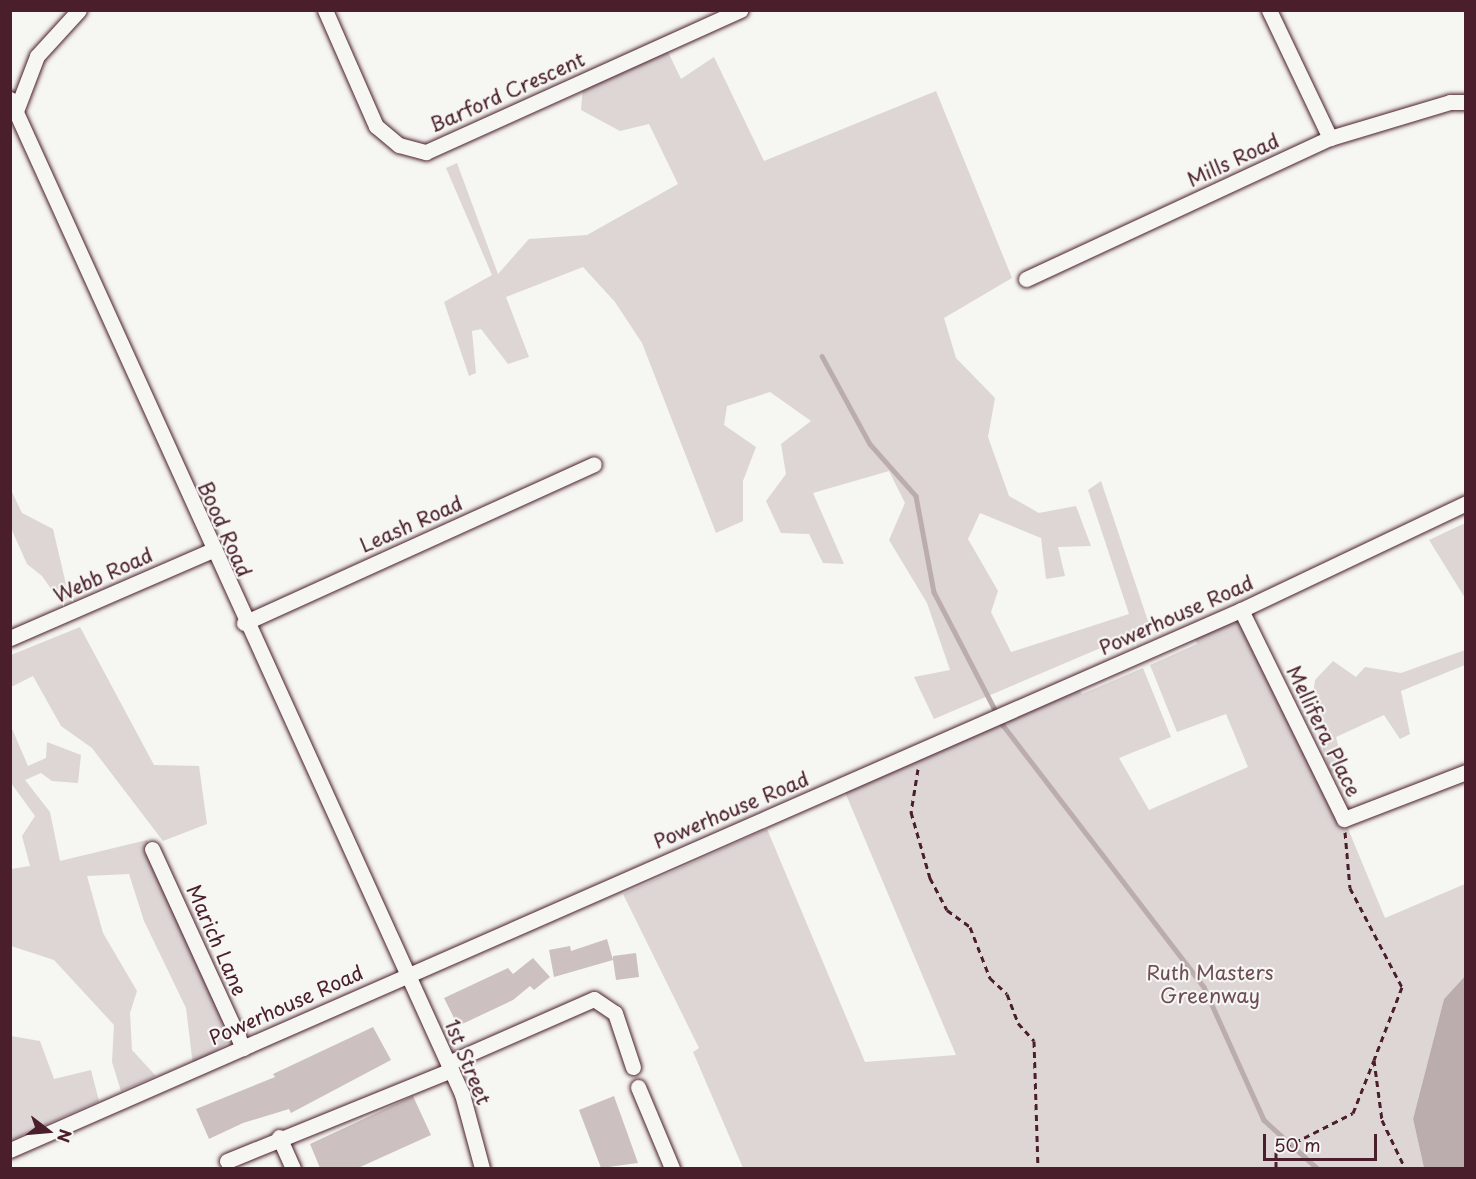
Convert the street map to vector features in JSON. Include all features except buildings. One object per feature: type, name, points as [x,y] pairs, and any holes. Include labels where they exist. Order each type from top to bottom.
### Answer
[{"type":"street","points":[[12,108],[37,56],[79,10]]},
{"type":"street","name":"Barford Crescent","points":[[325,10],[376,126],[399,145],[426,152],[740,10]]},
{"type":"street","points":[[1269,10],[1330,138]]},
{"type":"street","name":"Mills Road","points":[[1026,279],[1330,138],[1466,102]]},
{"type":"street","name":"Bood Road","points":[[12,108],[244,622],[407,973]]},
{"type":"street","name":"Leash Road","points":[[244,622],[594,464]]},
{"type":"street","name":"Powerhouse Road","points":[[10,1150],[407,973],[1241,610],[1466,503]]},
{"type":"street","name":"Webb Road","points":[[10,638],[212,550]]},
{"type":"street","name":"Mellifera Place","points":[[1241,610],[1344,819],[1466,772]]},
{"type":"street","name":"Marich Lane","points":[[152,849],[243,1048]]},
{"type":"street","name":"1st Street","points":[[407,973],[449,1066],[482,1168]]},
{"type":"street","points":[[227,1161],[449,1066],[594,999],[615,1013],[633,1067]]},
{"type":"street","points":[[638,1087],[672,1168]]},
{"type":"street","points":[[279,1137],[293,1168]]},
{"type":"path","points":[[918,752],[911,812],[930,878],[947,909],[970,927],[990,978],[1007,994],[1018,1023],[1036,1047],[1038,1168]]},
{"type":"path","points":[[1276,1168],[1276,1152],[1353,1113],[1402,987],[1350,888],[1344,819]]},
{"type":"path","points":[[1374,1060],[1382,1120],[1405,1168]]},
{"type":"green space","points":[[668,52],[681,79],[714,57],[764,161],[936,91],[1012,278],[944,318],[956,358],[995,398],[988,437],[1009,496],[1039,513],[1076,506],[1091,546],[1058,547],[1065,576],[1046,579],[1041,538],[980,513],[968,539],[998,591],[991,612],[1011,652],[1129,614],[1088,490],[1101,481],[1150,627],[934,719],[914,677],[950,670],[927,603],[889,540],[905,503],[889,471],[813,493],[844,564],[823,563],[809,534],[781,533],[766,501],[786,474],[781,444],[811,421],[770,392],[727,406],[724,425],[756,447],[743,481],[743,521],[716,533],[642,343],[615,302],[583,267],[506,297],[529,357],[508,364],[481,329],[472,331],[476,373],[469,376],[444,302],[492,275],[446,168],[457,163],[498,274],[529,239],[587,235],[678,184],[649,124],[620,131],[581,110],[583,86]]},
{"type":"green space","points":[[11,490],[22,513],[53,529],[69,597],[61,603],[42,576],[27,564],[11,528]]},
{"type":"green space","points":[[1465,523],[1465,598],[1429,540]]},
{"type":"green space","name":"Ruth Masters Greenway","points":[[1241,610],[1344,819],[1385,918],[1465,884],[1465,976],[1444,999],[1413,1119],[1424,1168],[743,1168],[693,1052],[699,1048],[623,894],[767,829],[865,1062],[956,1055],[842,785],[1075,683],[1082,694],[1143,668],[1171,737],[1119,758],[1149,810],[1248,767],[1226,714],[1177,732],[1150,665],[1197,644],[1192,632]]},
{"type":"green space","points":[[80,627],[154,765],[199,766],[207,824],[163,841],[92,748],[61,726],[33,676],[11,687],[11,655]]},
{"type":"green space","points":[[1465,650],[1465,665],[1401,691],[1410,734],[1400,739],[1384,715],[1336,737],[1346,777],[1330,772],[1311,708],[1315,680],[1333,661],[1356,677],[1365,667],[1401,673]]},
{"type":"green space","points":[[10,724],[28,766],[46,758],[47,742],[81,755],[78,783],[52,781],[41,773],[25,780],[50,812],[60,861],[147,840],[232,1040],[193,1065],[186,1008],[144,921],[129,874],[87,876],[103,933],[137,991],[130,1013],[132,1050],[156,1076],[121,1091],[112,1062],[114,1025],[54,960],[11,946],[11,869],[30,866],[22,836],[35,816],[11,783]]},
{"type":"green space","points":[[11,1036],[40,1041],[54,1079],[91,1070],[99,1101],[11,1140]]},
{"type":"shaded area","points":[[1465,976],[1465,1168],[1424,1168],[1413,1119],[1444,999]]},
{"type":"waterway","points":[[822,356],[870,444],[916,496],[934,592],[1003,725],[1204,987],[1264,1120],[1317,1168]]}]
